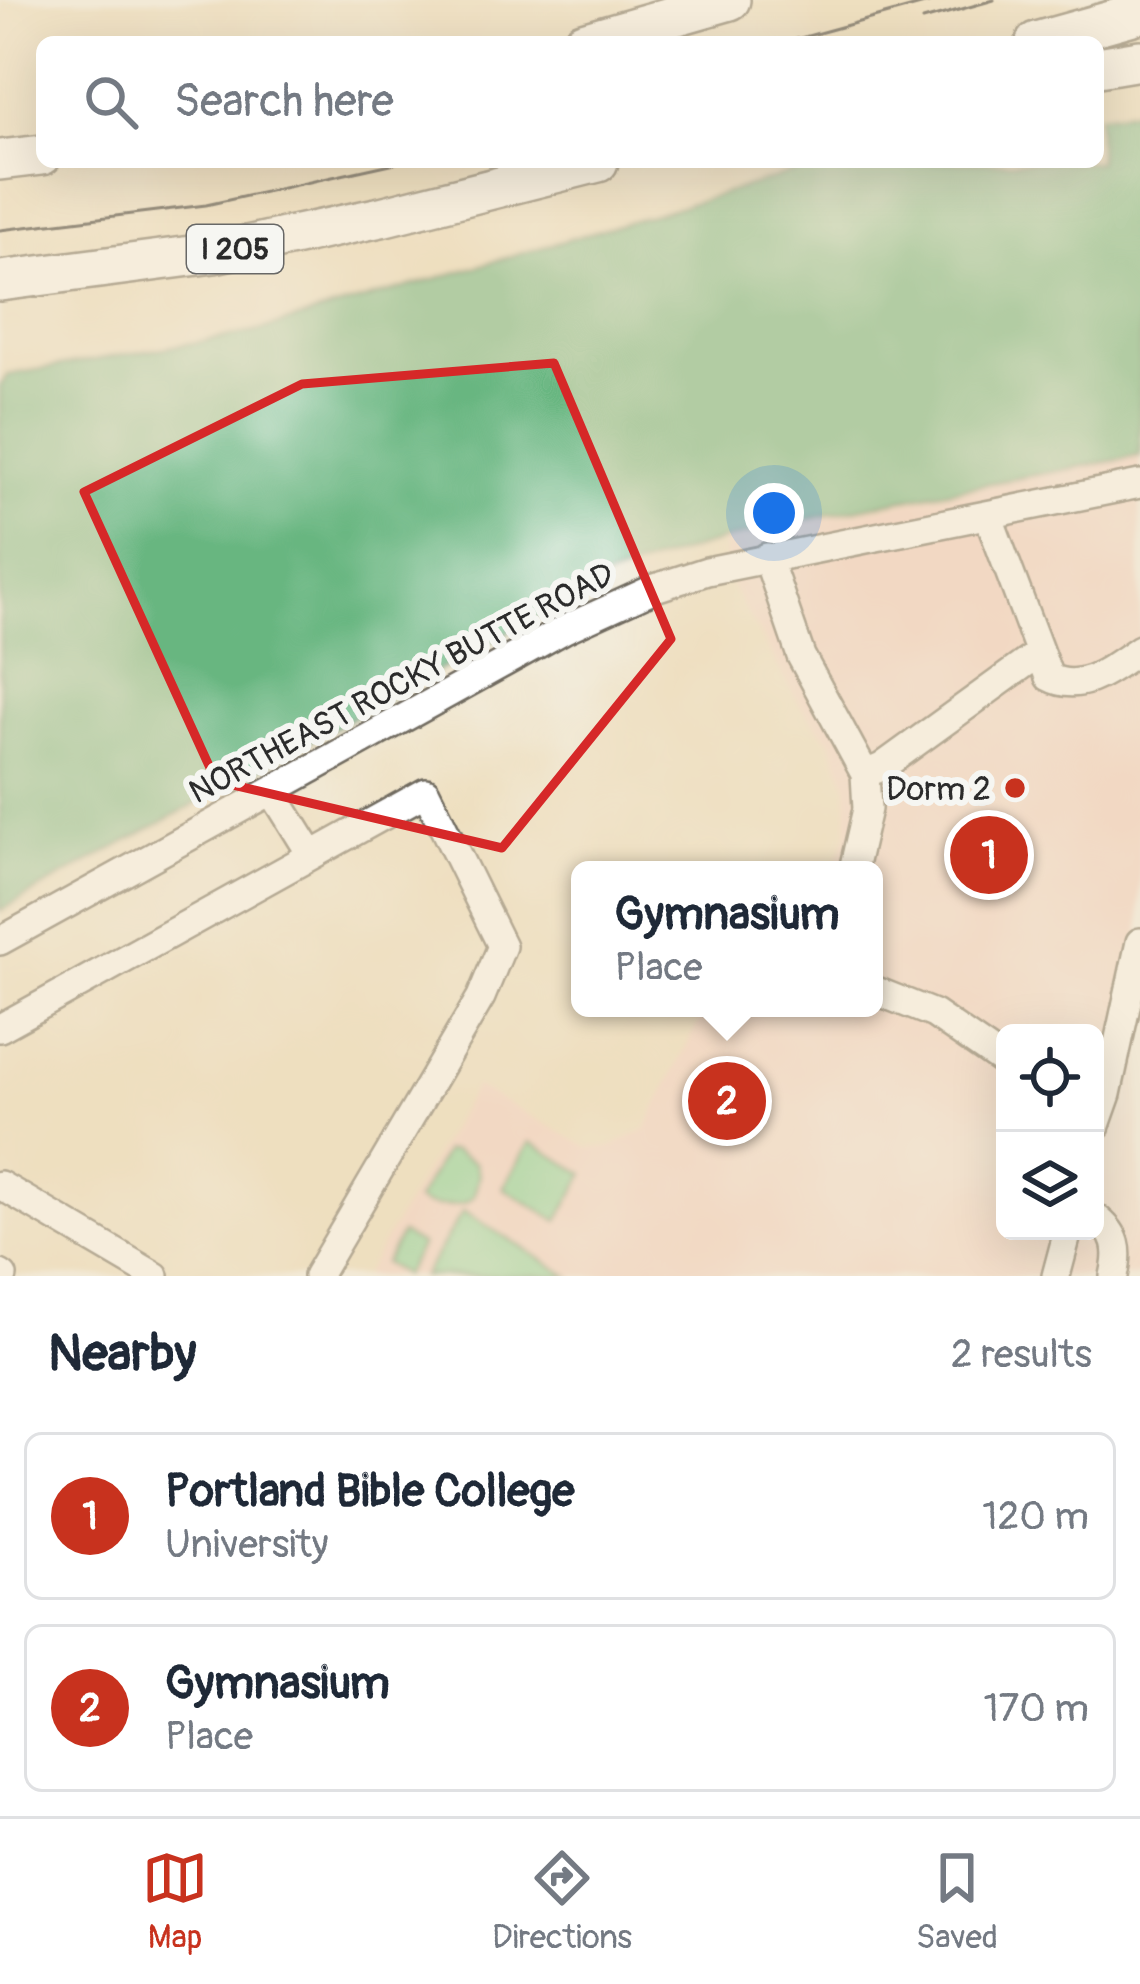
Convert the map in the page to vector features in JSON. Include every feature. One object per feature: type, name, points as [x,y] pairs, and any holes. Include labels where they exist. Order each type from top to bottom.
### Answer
[{"type":"highway","points":[[604,36],[730,0]]},
{"type":"highway","points":[[1058,36],[1140,13]]},
{"type":"highway","points":[[1104,66],[1140,60]]},
{"type":"highway","points":[[0,160],[36,156]]},
{"type":"highway","name":"I 205","points":[[0,281],[214,253],[574,168]]},
{"type":"street","name":"NORTHEAST ROCKY BUTTE ROAD","points":[[0,941],[598,613],[690,576],[1140,484]]},
{"type":"street","points":[[988,514],[1049,677],[1070,685],[1086,682],[1140,649]]},
{"type":"street","points":[[766,557],[801,656],[865,774],[867,809],[855,861]]},
{"type":"street","points":[[865,774],[882,767],[1038,655]]},
{"type":"street","points":[[272,791],[311,854]]},
{"type":"street","points":[[0,1028],[426,792],[502,946],[481,997],[317,1276]]},
{"type":"street","points":[[1104,1102],[1140,942]]},
{"type":"street","points":[[883,994],[934,1014],[996,1057]]},
{"type":"street","points":[[0,1185],[155,1276]]},
{"type":"street","points":[[1104,1226],[1119,1251],[1114,1276]]},
{"type":"street","points":[[1056,1276],[1066,1240]]},
{"type":"highlighted area","points":[[554,363],[671,639],[502,848],[216,781],[84,492],[302,384]]},
{"type":"shaded area","points":[[1140,456],[1140,1276],[364,1276],[475,1086],[589,1148],[610,1147],[646,1129],[701,1017],[883,1017],[883,861],[836,861],[847,833],[847,786],[831,742],[801,706],[730,583],[722,538]]},
{"type":"green space","points":[[1140,110],[1140,456],[803,520],[605,579],[0,911],[0,387],[7,375],[255,332],[810,168],[1104,168],[1104,114]]},
{"type":"green space","points":[[530,1142],[585,1174],[558,1221],[503,1188]]},
{"type":"green space","points":[[445,1151],[475,1163],[479,1175],[474,1196],[446,1206],[416,1201]]},
{"type":"green space","points":[[463,1211],[569,1276],[423,1276]]},
{"type":"green space","points":[[401,1234],[421,1245],[404,1275],[384,1263]]},
{"type":"tram line","points":[[808,36],[939,0]]},
{"type":"tram line","points":[[923,20],[994,0]]},
{"type":"tram line","points":[[0,230],[206,205],[373,168]]},
{"type":"place","name":"Dorm 2","points":[[1015,788]]},
{"type":"place","name":"Portland Bible College","points":[[989,855]]},
{"type":"place","name":"Gymnasium","points":[[727,1101]]}]
